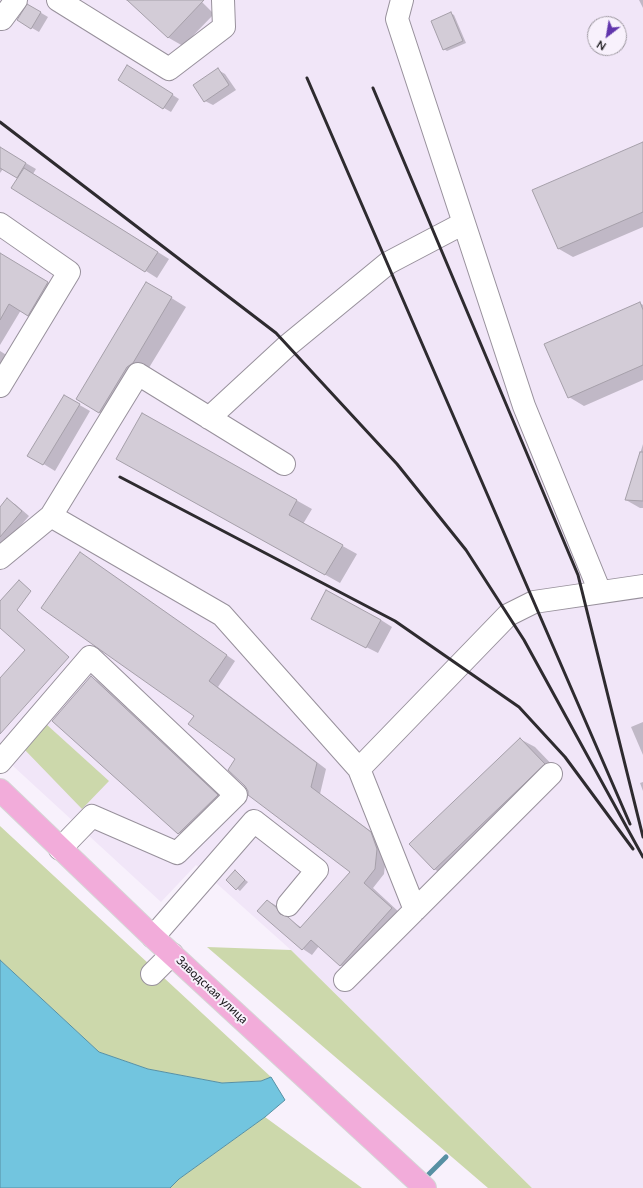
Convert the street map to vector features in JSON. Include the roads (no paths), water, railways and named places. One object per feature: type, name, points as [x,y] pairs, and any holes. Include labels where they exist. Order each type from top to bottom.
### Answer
[{"type":"main road","name":"Заводская улица","points":[[0,790],[153,937],[425,1188]]},
{"type":"lane","points":[[0,19],[2,19],[16,0]]},
{"type":"lane","points":[[58,0],[169,69],[224,27],[223,0]]},
{"type":"lane","points":[[402,0],[398,20],[524,406],[600,592]]},
{"type":"lane","points":[[209,418],[287,346],[388,263],[464,222]]},
{"type":"lane","points":[[0,224],[69,272],[0,386]]},
{"type":"lane","points":[[0,558],[51,516],[138,374],[284,464]]},
{"type":"lane","points":[[51,516],[222,615],[359,769],[415,910]]},
{"type":"lane","points":[[359,769],[508,615],[534,602],[643,586]]},
{"type":"lane","points":[[0,762],[90,657],[236,795],[177,853],[92,816],[60,849]]},
{"type":"lane","points":[[345,980],[551,774]]},
{"type":"lane","points":[[153,937],[254,821],[316,870],[288,905]]},
{"type":"lane","points":[[152,974],[172,954]]},
{"type":"water","points":[[0,960],[99,1052],[148,1069],[222,1083],[261,1081],[271,1077],[285,1100],[265,1117],[179,1179],[170,1188],[0,1188]]},
{"type":"waterway","points":[[423,1180],[446,1157]]},
{"type":"railway","points":[[307,78],[630,824]]},
{"type":"railway","points":[[373,88],[578,575],[643,837]]},
{"type":"railway","points":[[0,122],[276,333],[397,464],[466,550],[524,640],[643,857]]},
{"type":"railway","points":[[120,477],[395,621],[519,707],[565,757],[633,849]]}]
